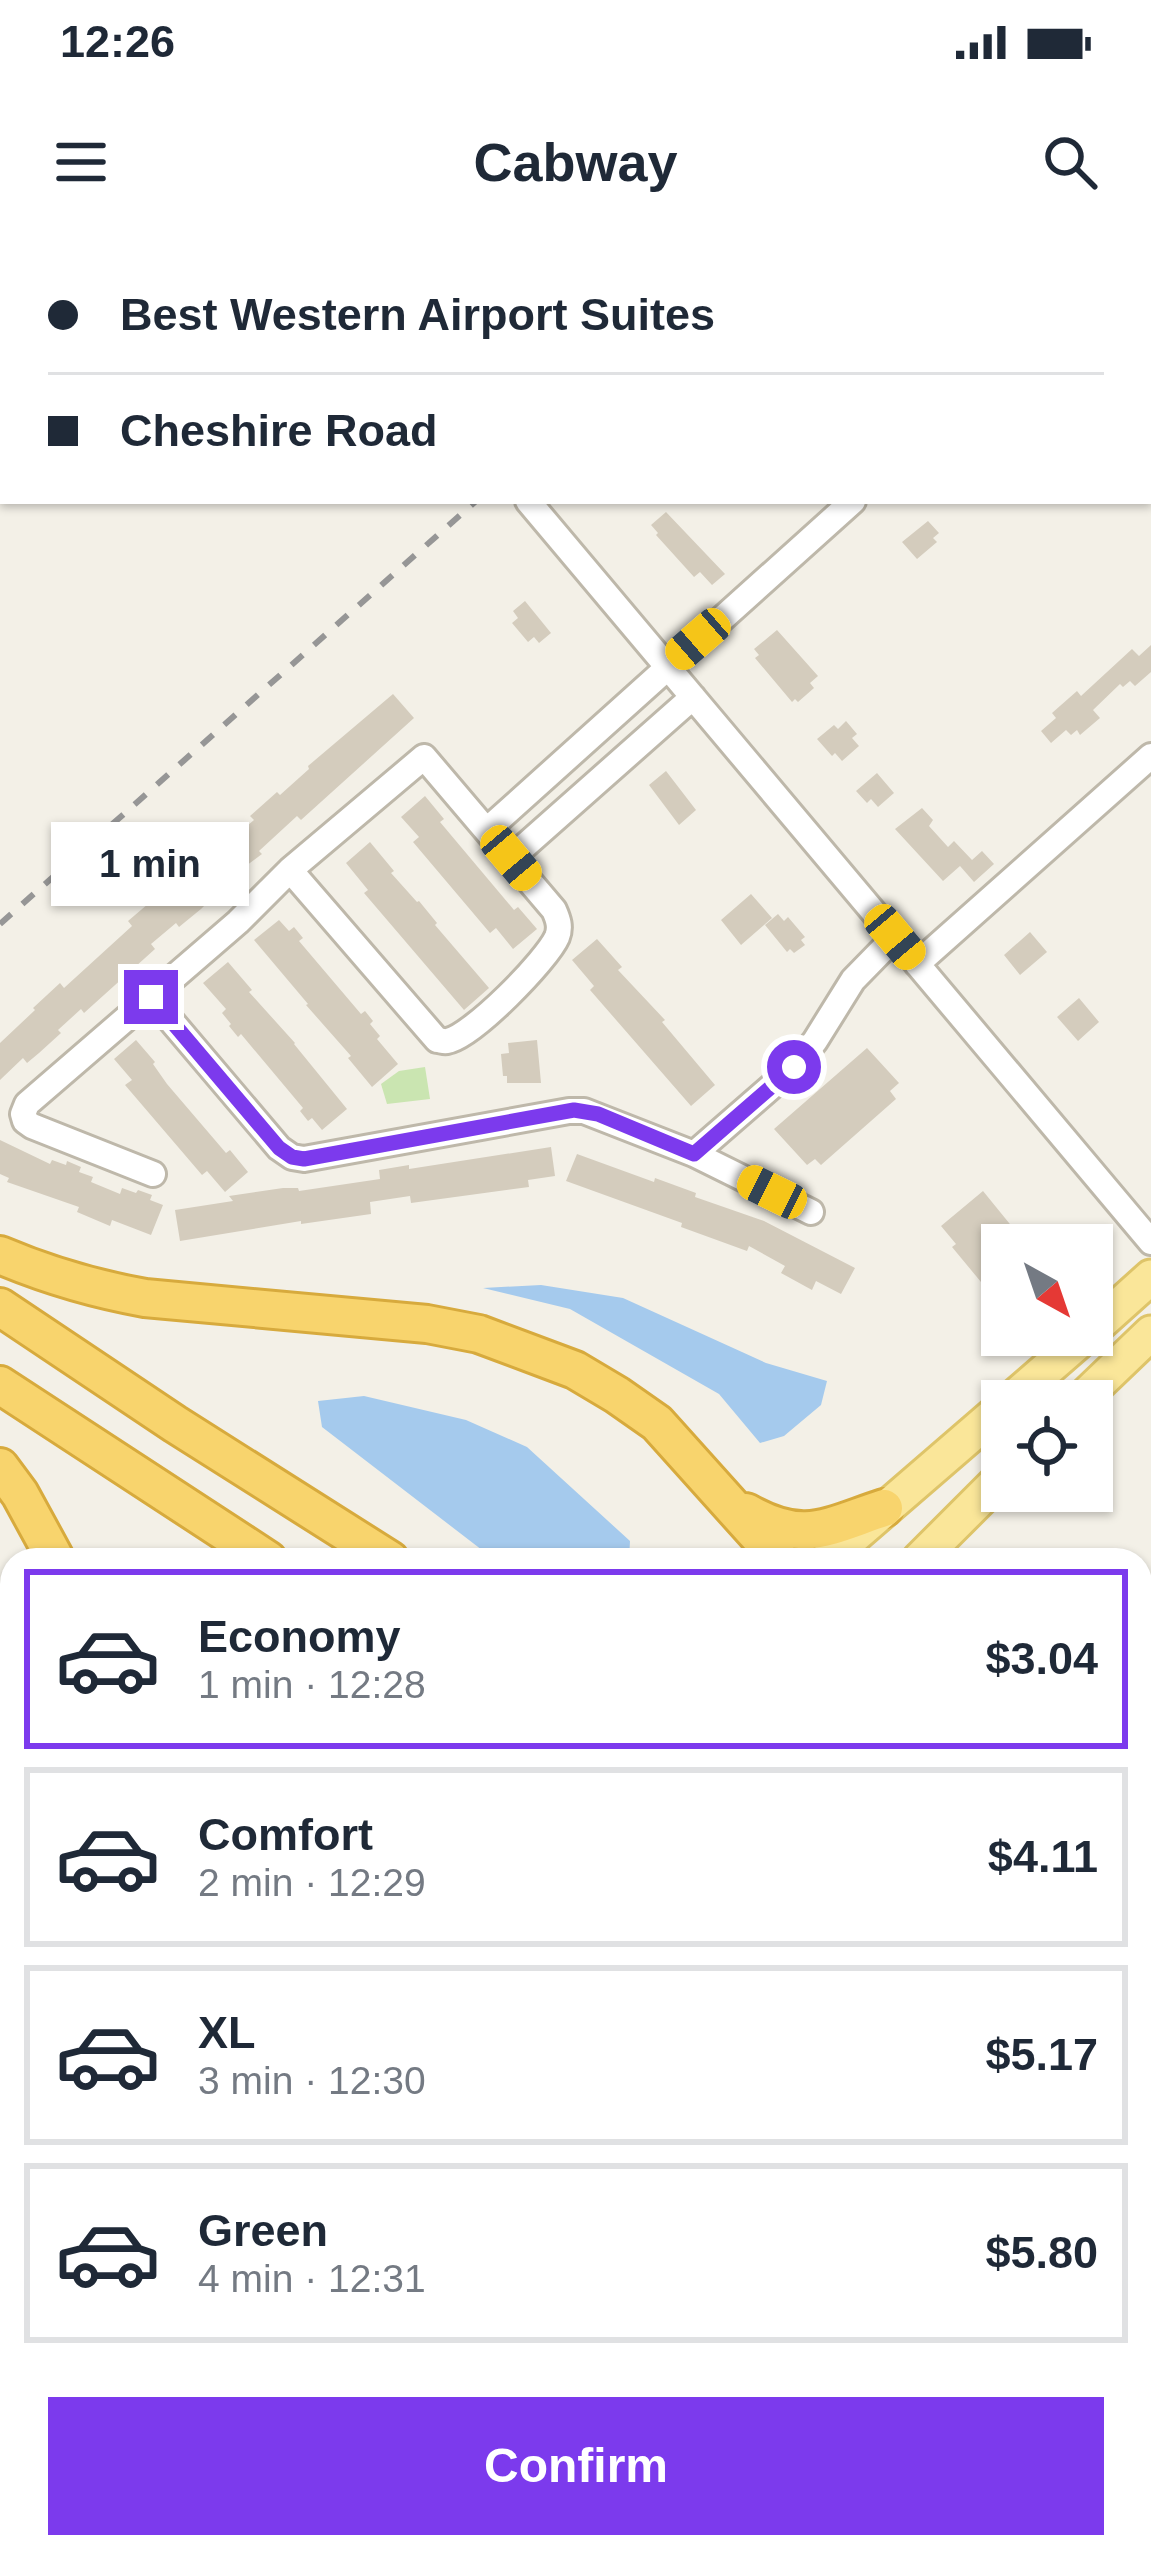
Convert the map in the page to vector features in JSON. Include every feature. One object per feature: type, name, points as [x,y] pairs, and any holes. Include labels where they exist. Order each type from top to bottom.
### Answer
[{"type":"highway","points":[[0,1255],[57,1277],[145,1298],[427,1324],[479,1334],[574,1370],[657,1423],[769,1548]]},
{"type":"highway","points":[[0,1307],[371,1548]]},
{"type":"highway","points":[[0,1385],[250,1548]]},
{"type":"highway","points":[[0,1467],[49,1548]]},
{"type":"highway","points":[[727,1502],[771,1526],[799,1532],[884,1508]]},
{"type":"main road","points":[[1113,1310],[1151,1276]]},
{"type":"main road","points":[[1102,1380],[1151,1333]]},
{"type":"main road","points":[[1034,1380],[1062,1356]]},
{"type":"main road","points":[[839,1548],[981,1426]]},
{"type":"main road","points":[[931,1548],[981,1498]]},
{"type":"street","points":[[530,504],[1151,1243]]},
{"type":"street","points":[[487,830],[851,504]]},
{"type":"street","points":[[511,858],[693,697]]},
{"type":"street","points":[[917,964],[1151,756]]},
{"type":"street","points":[[153,1174],[29,1125],[22,1114],[27,1104],[238,922],[290,870],[424,757],[555,912],[557,936],[514,990],[472,1027],[446,1041],[433,1036],[290,870]]},
{"type":"street","points":[[694,1154],[794,1067],[853,980],[895,937]]},
{"type":"street","points":[[151,997],[289,1156],[304,1159],[574,1110],[598,1114],[694,1154],[811,1211]]},
{"type":"green space","points":[[425,1067],[430,1099],[387,1104],[381,1084],[399,1071]]},
{"type":"water","points":[[541,1285],[623,1298],[766,1363],[827,1381],[821,1405],[784,1436],[760,1443],[719,1394],[570,1309],[483,1288]]},
{"type":"water","points":[[364,1396],[466,1420],[527,1447],[630,1541],[630,1548],[479,1548],[322,1427],[318,1401]]},
{"type":"building","points":[[666,512],[725,574],[712,585],[700,572],[694,577],[656,535],[651,525]]},
{"type":"building","points":[[928,521],[939,533],[933,538],[937,542],[917,559],[902,542]]},
{"type":"building","points":[[525,601],[551,633],[539,643],[534,637],[528,642],[512,623],[518,618],[513,611]]},
{"type":"building","points":[[777,630],[818,676],[810,683],[814,688],[798,702],[792,702],[755,658],[759,655],[754,649]]},
{"type":"building","points":[[1151,645],[1151,672],[1135,686],[1130,681],[1123,687],[1120,684],[1093,710],[1100,718],[1080,735],[1077,730],[1071,735],[1066,730],[1051,743],[1041,731],[1056,718],[1052,713],[1077,691],[1081,696],[1132,649],[1139,656]]},
{"type":"building","points":[[393,694],[414,718],[301,820],[297,816],[259,851],[262,854],[208,894],[211,899],[201,909],[151,944],[155,949],[84,1013],[81,1009],[39,1053],[27,1063],[23,1058],[0,1080],[0,1043],[33,1008],[60,983],[64,988],[132,926],[128,921],[254,820],[250,816]]},
{"type":"building","points":[[846,721],[857,734],[852,738],[859,746],[842,761],[817,739]]},
{"type":"building","points":[[666,771],[696,810],[679,825],[649,785]]},
{"type":"building","points":[[877,773],[894,793],[878,807],[856,791]]},
{"type":"building","points":[[425,796],[444,819],[440,822],[514,910],[518,907],[537,929],[513,949],[496,928],[490,933],[413,842],[419,837],[401,817]]},
{"type":"building","points":[[922,808],[933,820],[929,826],[948,847],[954,841],[972,860],[982,851],[994,864],[974,882],[960,866],[943,881],[895,829]]},
{"type":"building","points":[[370,842],[489,988],[464,1010],[364,893],[368,890],[346,863]]},
{"type":"building","points":[[751,894],[772,918],[741,945],[721,920]]},
{"type":"building","points":[[778,914],[784,921],[788,917],[805,937],[801,940],[805,945],[794,953],[787,952],[765,925]]},
{"type":"building","points":[[279,920],[289,931],[294,927],[303,938],[299,941],[361,1014],[365,1011],[380,1036],[377,1039],[398,1064],[372,1087],[254,940]]},
{"type":"building","points":[[1030,932],[1047,952],[1020,975],[1004,955]]},
{"type":"building","points":[[597,939],[715,1085],[691,1106],[590,990],[594,986],[572,960]]},
{"type":"building","points":[[228,962],[347,1109],[322,1130],[312,1118],[308,1121],[300,1111],[303,1108],[229,1026],[222,1013],[226,1009],[203,983]]},
{"type":"building","points":[[1079,998],[1099,1022],[1078,1041],[1057,1017]]},
{"type":"building","points":[[136,1040],[167,1084],[248,1172],[225,1192],[207,1171],[202,1175],[125,1085],[132,1080],[114,1059]]},
{"type":"building","points":[[537,1040],[541,1083],[507,1083],[501,1054],[509,1053],[508,1043]]},
{"type":"building","points":[[867,1048],[899,1083],[890,1091],[896,1099],[821,1165],[815,1159],[807,1165],[774,1129]]},
{"type":"building","points":[[0,1140],[50,1164],[52,1160],[66,1165],[67,1161],[81,1167],[79,1172],[93,1177],[91,1182],[120,1194],[122,1188],[152,1195],[150,1200],[163,1205],[151,1235],[112,1220],[110,1226],[77,1212],[79,1207],[7,1182],[9,1178],[0,1174]]},
{"type":"building","points":[[551,1147],[555,1176],[528,1180],[529,1187],[411,1203],[410,1196],[370,1202],[371,1214],[180,1241],[175,1210],[233,1201],[229,1196],[380,1179],[379,1170]]},
{"type":"building","points":[[577,1154],[696,1193],[695,1197],[764,1221],[855,1268],[841,1294],[816,1281],[812,1290],[781,1273],[785,1266],[749,1246],[747,1251],[566,1181]]},
{"type":"building","points":[[983,1191],[1010,1224],[981,1224],[981,1282],[941,1226]]},
{"type":"railway","points":[[0,924],[473,504]]},
{"type":"route","points":[[151,997],[279,1148],[304,1159],[574,1110],[598,1114],[694,1154],[794,1067]]}]
